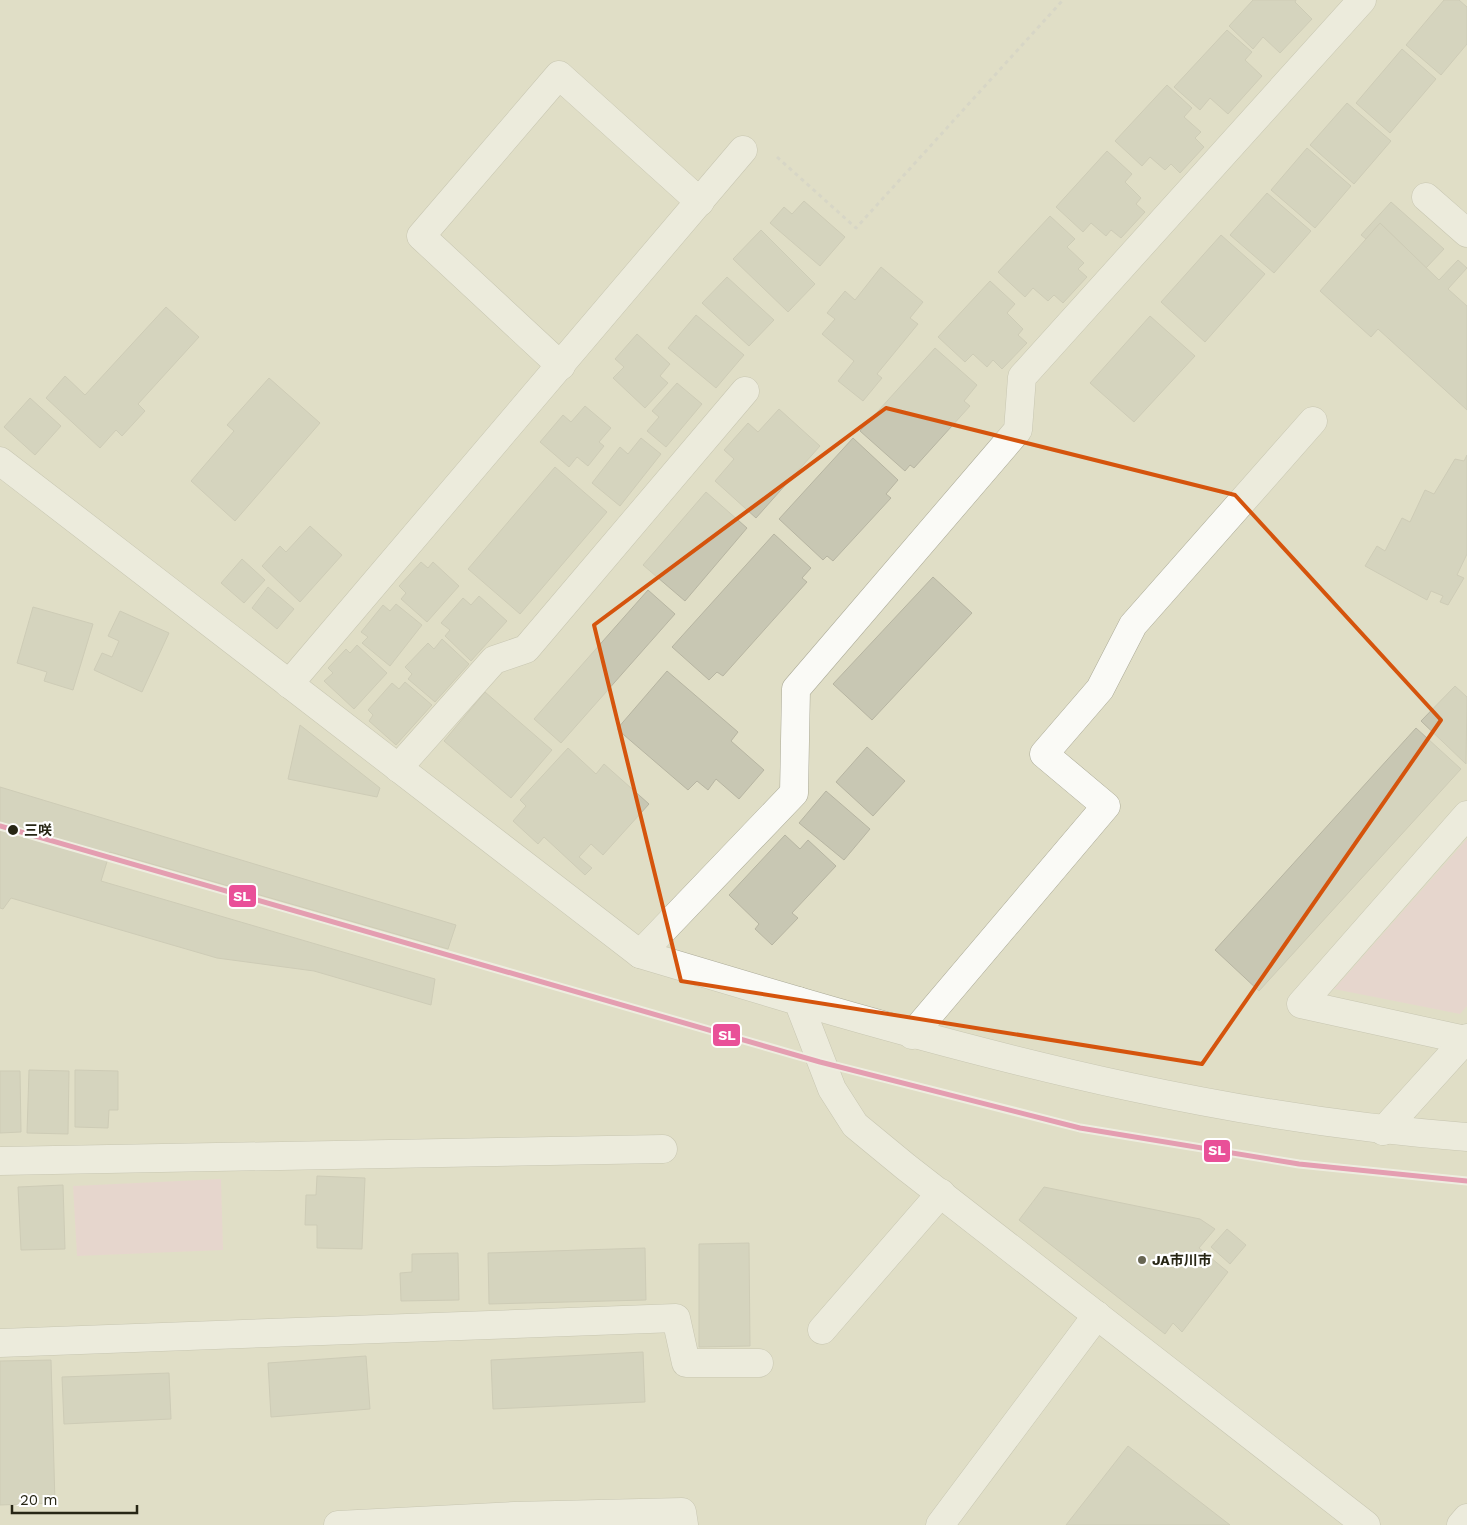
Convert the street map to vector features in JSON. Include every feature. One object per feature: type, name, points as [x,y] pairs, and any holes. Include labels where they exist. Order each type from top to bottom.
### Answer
[{"type":"street","points":[[640,954],[794,793],[796,689],[1018,430],[1022,377],[1362,0]]},
{"type":"street","points":[[561,366],[421,236],[559,75],[700,202]]},
{"type":"street","points":[[289,684],[743,150]]},
{"type":"street","points":[[1426,197],[1467,233]]},
{"type":"street","points":[[398,768],[494,660],[526,649],[745,391]]},
{"type":"street","points":[[912,1035],[1106,806],[1044,754],[1100,689],[1133,625],[1313,421]]},
{"type":"street","points":[[0,461],[640,954],[912,1035],[1102,1082],[1383,1131],[1467,1137]]},
{"type":"street","points":[[1466,1039],[1301,1004],[1467,815]]},
{"type":"street","points":[[798,1001],[832,1089],[855,1124],[940,1193],[1366,1525]]},
{"type":"street","points":[[1383,1131],[1466,1039]]},
{"type":"street","points":[[0,1161],[663,1149]]},
{"type":"street","points":[[822,1330],[940,1193]]},
{"type":"street","points":[[940,1525],[1097,1315]]},
{"type":"street","points":[[0,1343],[676,1318],[686,1363],[759,1363]]},
{"type":"street","points":[[338,1525],[515,1521],[682,1512],[684,1525]]},
{"type":"street","points":[[1462,1525],[1467,1518]]},
{"type":"path","points":[[743,150],[757,138],[856,228],[1063,0]]},
{"type":"highlighted area","points":[[886,408],[1235,495],[1441,720],[1202,1064],[681,981],[594,625]]},
{"type":"shaded area","points":[[1467,839],[1467,1006],[1460,1014],[1334,989]]},
{"type":"shaded area","points":[[221,1179],[223,1250],[77,1256],[73,1186]]},
{"type":"building","points":[[1253,0],[1296,0],[1295,2],[1312,19],[1280,53],[1263,37],[1253,49],[1229,26]]},
{"type":"building","points":[[1444,0],[1459,0],[1467,7],[1467,44],[1441,75],[1406,45]]},
{"type":"building","points":[[1227,30],[1252,52],[1245,60],[1262,76],[1228,114],[1210,98],[1200,110],[1174,87]]},
{"type":"building","points":[[1402,49],[1436,79],[1390,133],[1356,103]]},
{"type":"building","points":[[1167,85],[1192,108],[1184,117],[1201,132],[1195,138],[1204,147],[1180,173],[1171,164],[1165,170],[1150,157],[1142,166],[1115,141]]},
{"type":"building","points":[[1347,103],[1391,141],[1354,184],[1310,145]]},
{"type":"building","points":[[1307,148],[1351,186],[1315,228],[1271,190]]},
{"type":"building","points":[[1107,151],[1132,174],[1125,182],[1141,198],[1136,204],[1145,212],[1121,238],[1111,230],[1106,236],[1091,223],[1083,232],[1056,207]]},
{"type":"building","points":[[1267,193],[1311,231],[1274,273],[1230,235]]},
{"type":"building","points":[[804,201],[845,237],[820,266],[770,223],[784,207],[792,214]]},
{"type":"building","points":[[1391,202],[1444,249],[1426,268],[1380,223],[1366,239],[1361,235]]},
{"type":"building","points":[[1050,216],[1075,239],[1067,247],[1084,263],[1078,269],[1087,277],[1063,303],[1054,295],[1048,301],[1033,288],[1025,297],[998,272]]},
{"type":"building","points":[[1380,223],[1439,280],[1458,260],[1467,268],[1448,289],[1467,306],[1467,410],[1378,329],[1371,337],[1320,291]]},
{"type":"building","points":[[761,230],[815,284],[788,312],[733,259]]},
{"type":"building","points":[[1221,235],[1265,274],[1205,342],[1161,302]]},
{"type":"building","points":[[881,267],[923,302],[910,318],[918,324],[877,374],[882,378],[863,401],[838,381],[854,361],[822,334],[835,319],[827,313],[845,291],[855,300]]},
{"type":"building","points":[[727,277],[774,320],[749,346],[702,303]]},
{"type":"building","points":[[990,281],[1015,304],[1007,313],[1023,329],[1018,335],[1027,343],[1002,369],[993,360],[987,367],[973,354],[965,362],[938,337]]},
{"type":"building","points":[[166,307],[199,337],[138,404],[145,411],[122,436],[116,430],[100,448],[46,398],[65,376],[85,395]]},
{"type":"building","points":[[696,315],[744,355],[716,388],[668,348]]},
{"type":"building","points":[[1150,316],[1195,356],[1134,422],[1090,383]]},
{"type":"building","points":[[637,334],[670,364],[660,376],[668,383],[645,408],[613,378],[624,367],[615,359]]},
{"type":"building","points":[[935,348],[977,385],[964,401],[970,406],[914,468],[910,465],[905,471],[860,431]]},
{"type":"building","points":[[269,378],[320,423],[235,521],[191,481],[234,431],[227,425]]},
{"type":"building","points":[[677,383],[702,404],[666,447],[647,431],[659,417],[652,411]]},
{"type":"building","points":[[30,398],[61,426],[35,455],[4,427]]},
{"type":"building","points":[[585,406],[611,428],[599,442],[604,446],[588,466],[577,457],[569,467],[540,442],[563,415],[571,422]]},
{"type":"building","points":[[779,409],[820,446],[756,518],[715,481],[734,459],[724,450],[748,423],[758,432]]},
{"type":"building","points":[[641,438],[661,454],[620,506],[592,483],[620,447],[628,454]]},
{"type":"building","points":[[853,438],[898,480],[886,494],[891,498],[833,561],[827,556],[823,560],[779,519]]},
{"type":"building","points":[[1467,455],[1467,554],[1457,575],[1464,578],[1448,605],[1440,602],[1443,596],[1431,591],[1427,600],[1365,566],[1377,546],[1385,551],[1402,518],[1410,522],[1425,490],[1434,494],[1455,459],[1464,461]]},
{"type":"building","points":[[555,467],[607,512],[520,614],[468,569]]},
{"type":"building","points":[[706,492],[747,528],[685,601],[643,565]]},
{"type":"building","points":[[310,526],[342,555],[300,602],[262,566],[280,546],[286,552]]},
{"type":"building","points":[[774,534],[811,568],[802,578],[807,582],[723,676],[717,672],[709,680],[672,647]]},
{"type":"building","points":[[242,559],[265,580],[244,603],[221,583]]},
{"type":"building","points":[[421,562],[428,568],[433,562],[459,586],[427,622],[401,599],[406,593],[399,586]]},
{"type":"building","points":[[933,577],[972,613],[872,720],[833,684]]},
{"type":"building","points":[[268,587],[294,609],[277,629],[252,608]]},
{"type":"building","points":[[648,590],[675,614],[561,743],[534,719]]},
{"type":"building","points":[[479,596],[507,621],[471,661],[445,636],[450,630],[441,623],[463,598],[471,605]]},
{"type":"building","points":[[396,604],[422,625],[390,666],[362,643],[368,637],[361,632],[383,605],[390,611]]},
{"type":"building","points":[[33,607],[93,624],[73,690],[44,681],[47,672],[17,663]]},
{"type":"building","points":[[120,611],[169,633],[142,692],[94,670],[102,653],[112,657],[119,641],[108,636]]},
{"type":"building","points":[[442,639],[469,664],[435,702],[408,679],[412,674],[405,667],[428,643],[434,649]]},
{"type":"building","points":[[357,645],[387,673],[354,709],[324,681],[333,673],[328,668],[346,649],[350,653]]},
{"type":"building","points":[[667,671],[738,732],[731,741],[764,770],[739,799],[716,779],[708,790],[697,781],[688,790],[617,729]]},
{"type":"building","points":[[405,682],[432,705],[396,745],[369,721],[373,715],[368,710],[392,683],[399,689]]},
{"type":"building","points":[[1455,686],[1467,697],[1466,764],[1421,721]]},
{"type":"building","points":[[485,692],[552,750],[511,798],[444,741]]},
{"type":"building","points":[[300,725],[380,788],[377,797],[288,779]]},
{"type":"building","points":[[1416,728],[1461,769],[1259,991],[1215,950]]},
{"type":"building","points":[[867,747],[905,781],[873,816],[836,782]]},
{"type":"building","points":[[568,748],[596,774],[604,764],[649,804],[603,855],[591,844],[579,857],[592,868],[585,875],[544,837],[538,844],[513,821],[526,806],[520,800]]},
{"type":"building","points":[[0,787],[456,925],[448,949],[110,852],[101,881],[435,979],[431,1005],[314,971],[217,958],[11,898],[3,909],[0,908]]},
{"type":"building","points":[[826,791],[870,829],[844,860],[799,823]]},
{"type":"building","points":[[785,835],[800,849],[808,840],[836,866],[792,913],[798,918],[772,945],[755,929],[759,924],[729,895]]},
{"type":"building","points":[[29,1070],[69,1071],[68,1134],[27,1133]]},
{"type":"building","points":[[75,1070],[118,1071],[118,1110],[109,1110],[108,1128],[75,1127]]},
{"type":"building","points":[[0,1071],[20,1071],[21,1132],[0,1133]]},
{"type":"building","points":[[317,1176],[365,1178],[362,1249],[317,1248],[317,1225],[305,1225],[306,1195],[316,1195]]},
{"type":"building","points":[[63,1185],[65,1249],[21,1250],[18,1187]]},
{"type":"building","name":"JA市川市","points":[[1044,1187],[1200,1219],[1215,1229],[1199,1248],[1228,1272],[1182,1332],[1173,1323],[1165,1334],[1019,1220]]},
{"type":"building","points":[[1227,1229],[1246,1245],[1230,1264],[1211,1247]]},
{"type":"building","points":[[749,1243],[750,1346],[699,1347],[699,1244]]},
{"type":"building","points":[[645,1248],[646,1300],[489,1304],[488,1253]]},
{"type":"building","points":[[458,1253],[459,1300],[401,1301],[400,1273],[412,1272],[412,1254]]},
{"type":"building","points":[[643,1352],[645,1402],[493,1409],[491,1360]]},
{"type":"building","points":[[366,1356],[370,1409],[271,1417],[268,1363]]},
{"type":"building","points":[[51,1360],[55,1503],[0,1505],[0,1361]]},
{"type":"building","points":[[169,1373],[171,1419],[64,1424],[62,1377]]},
{"type":"building","points":[[1128,1446],[1230,1525],[1066,1525]]},
{"type":"transit line","name":"SL","points":[[0,826],[820,1062],[1080,1128],[1299,1164],[1467,1181]]},
{"type":"place","name":"三咲","points":[[13,830]]},
{"type":"place","name":"JA市川市","points":[[1142,1260]]}]
